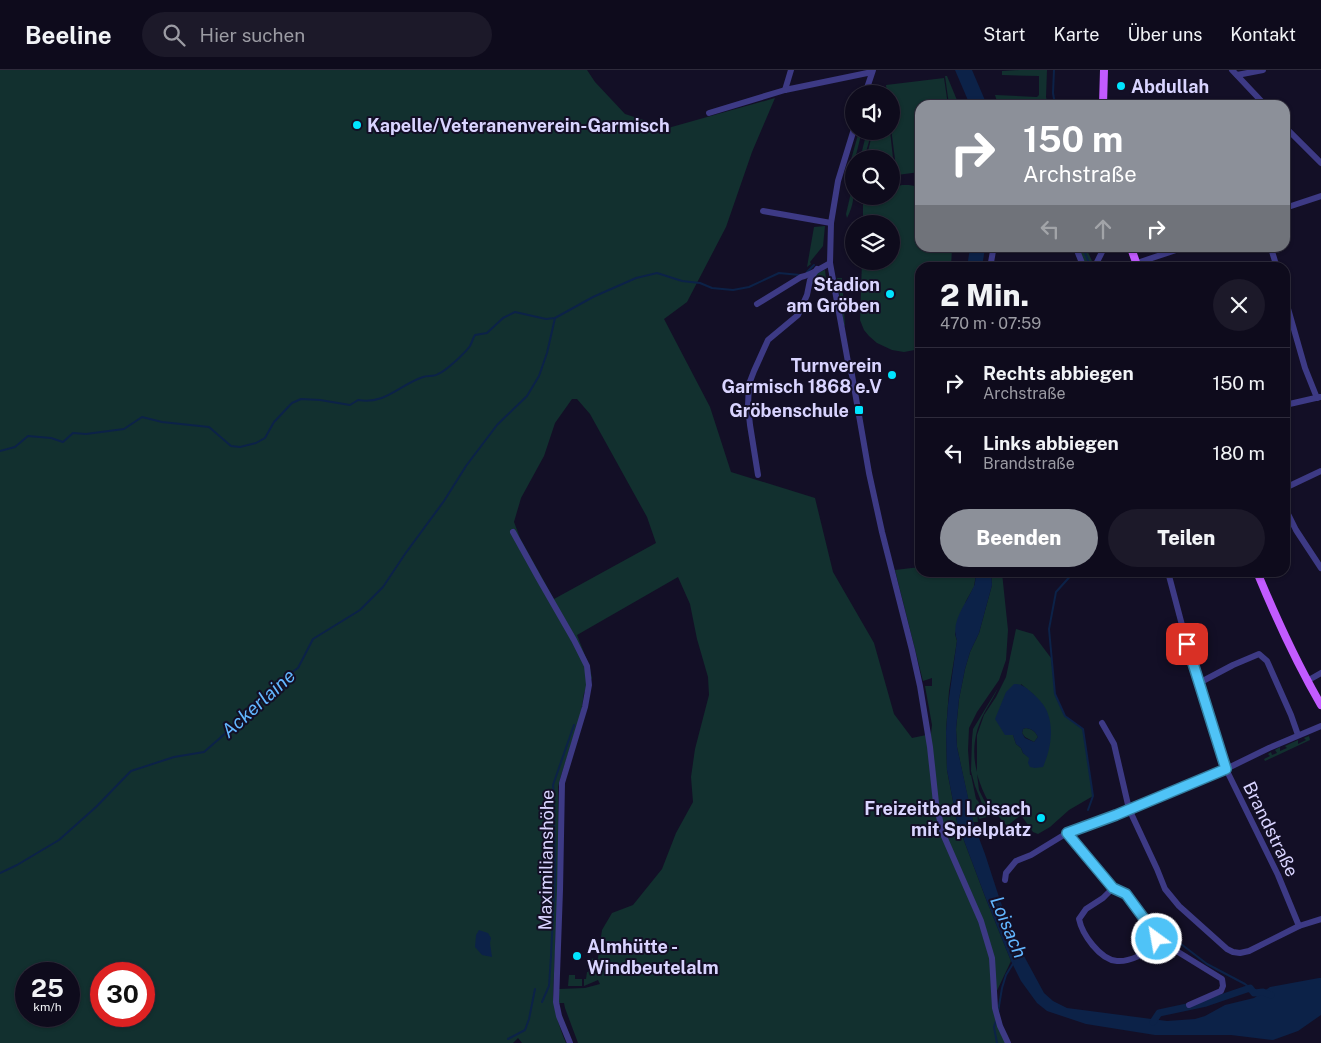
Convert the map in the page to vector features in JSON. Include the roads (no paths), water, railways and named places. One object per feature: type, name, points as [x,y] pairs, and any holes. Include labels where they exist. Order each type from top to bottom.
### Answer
[{"type":"main road","points":[[1104,70],[1104,100]]},
{"type":"main road","points":[[1260,577],[1283,632],[1307,681],[1321,704]]},
{"type":"street","points":[[785,90],[791,70]]},
{"type":"street","points":[[1232,70],[1260,100]]},
{"type":"street","points":[[1237,75],[1263,70]]},
{"type":"street","points":[[709,113],[785,90],[872,71],[868,85]]},
{"type":"street","points":[[1290,133],[1321,163]]},
{"type":"street","points":[[850,140],[838,181],[831,223],[830,263],[869,473],[912,650],[924,710],[936,803],[943,834],[981,920],[992,958],[995,1008],[1000,1026],[1008,1043]]},
{"type":"street","points":[[1290,206],[1321,196]]},
{"type":"street","points":[[763,211],[831,223]]},
{"type":"street","points":[[1145,262],[1171,252]]},
{"type":"street","points":[[757,304],[830,263]]},
{"type":"street","points":[[758,475],[748,406],[749,384],[768,340],[798,315],[807,295],[810,280],[817,269]]},
{"type":"street","points":[[1290,316],[1305,368],[1319,398],[1290,404]]},
{"type":"street","points":[[1290,486],[1321,470]]},
{"type":"street","points":[[1290,518],[1321,568]]},
{"type":"street","name":"Maximilianshöhe","points":[[513,532],[587,666],[589,685],[585,706],[562,783],[560,915],[556,1002],[559,1016],[570,1043]]},
{"type":"street","name":"Brandstraße","points":[[1169,577],[1187,644],[1226,769],[1278,875],[1299,926]]},
{"type":"street","points":[[1199,683],[1259,654],[1267,661],[1298,735]]},
{"type":"street","points":[[1307,681],[1321,673]]},
{"type":"street","points":[[1102,723],[1114,744],[1129,809],[1157,869],[1164,889],[1179,906],[1227,949],[1240,953],[1249,951],[1299,926],[1321,919]]},
{"type":"street","points":[[1005,880],[1006,873],[1016,861],[1031,855],[1067,833],[1226,769],[1321,726]]},
{"type":"street","points":[[1067,833],[1113,888],[1126,894],[1157,939],[1222,979],[1222,991],[1189,1005]]},
{"type":"street","points":[[1113,888],[1082,914],[1079,919],[1083,933],[1101,953],[1116,961],[1136,957],[1152,949],[1156,945],[1157,939]]},
{"type":"street","points":[[1152,949],[1174,950]]},
{"type":"water","points":[[955,70],[972,70],[985,100],[968,100]]},
{"type":"water","points":[[969,252],[984,252],[983,262],[968,262]]},
{"type":"water","name":"Loisach","points":[[976,577],[991,577],[992,585],[979,633],[970,652],[965,669],[959,699],[956,729],[957,747],[974,825],[1011,932],[1044,993],[1053,1001],[1067,1008],[1167,1021],[1195,1019],[1205,1016],[1225,1005],[1254,998],[1270,987],[1321,978],[1321,1015],[1298,1031],[1273,1040],[1231,1035],[1155,1035],[1086,1024],[1047,1011],[1037,1003],[1021,981],[1011,961],[986,899],[957,822],[947,770],[946,732],[957,640],[955,633],[957,620],[975,583]]},
{"type":"water","points":[[1014,684],[1021,685],[1036,696],[1047,711],[1051,734],[1048,754],[1043,767],[1030,767],[1028,763],[1029,758],[1016,744],[1013,735],[1005,735],[995,719],[1006,692]],"holes":[[[1023,729],[1032,730],[1038,737],[1034,742],[1025,738],[1022,733]]]},
{"type":"water","points":[[479,930],[488,933],[491,938],[492,957],[482,955],[475,947],[476,935]]},
{"type":"waterway","points":[[1054,70],[1054,100]]},
{"type":"waterway","points":[[1085,252],[1089,262]]},
{"type":"waterway","points":[[807,272],[814,265]]},
{"type":"waterway","points":[[0,451],[15,447],[28,436],[51,438],[63,442],[73,433],[86,434],[124,429],[142,417],[162,422],[209,427],[231,446],[240,447],[256,443],[265,438],[274,422],[292,403],[301,399],[350,405],[358,400],[376,400],[414,380],[436,375],[450,366],[464,353],[475,335],[487,333],[503,318],[515,312],[546,319],[555,318],[593,297],[636,278],[657,273],[682,281],[700,283],[712,288],[733,290],[749,287],[779,273],[800,275]]},
{"type":"waterway","name":"Ackerlaine","points":[[0,873],[59,840],[96,807],[131,771],[174,757],[204,752],[251,711],[278,682],[298,668],[313,639],[360,610],[383,587],[444,501],[466,466],[497,425],[527,396],[539,376],[547,353],[555,318]]},
{"type":"waterway","points":[[1070,577],[1056,592],[1049,629],[1055,694],[1065,716],[1083,729],[1093,796],[1088,810]]},
{"type":"waterway","points":[[542,1002],[549,986],[551,956],[555,876],[553,785],[574,725]]},
{"type":"waterway","points":[[1149,915],[1168,934],[1207,964],[1250,988]]},
{"type":"waterway","name":"Loisach","points":[[998,1012],[1006,975],[1014,962]]},
{"type":"waterway","points":[[1153,1022],[1159,1013],[1206,1003],[1250,988],[1254,993],[1263,992],[1271,995]]},
{"type":"waterway","points":[[508,1039],[525,1030],[535,989]]},
{"type":"waterway","points":[[996,1021],[994,1027],[997,1043]]},
{"type":"place","name":"Abdullah","points":[[1121,86]]},
{"type":"place","name":"Kapelle/Veteranenverein-Garmisch","points":[[357,125]]},
{"type":"place","name":"Stadion am Gröben","points":[[890,294]]},
{"type":"place","name":"Turnverein Garmisch 1868 e.V","points":[[892,375]]},
{"type":"place","name":"Gröbenschule","points":[[859,410]]},
{"type":"place","name":"Freizeitbad Loisach mit Spielplatz","points":[[1041,818]]},
{"type":"place","name":"Almhütte - Windbeutelalm","points":[[577,956]]}]
